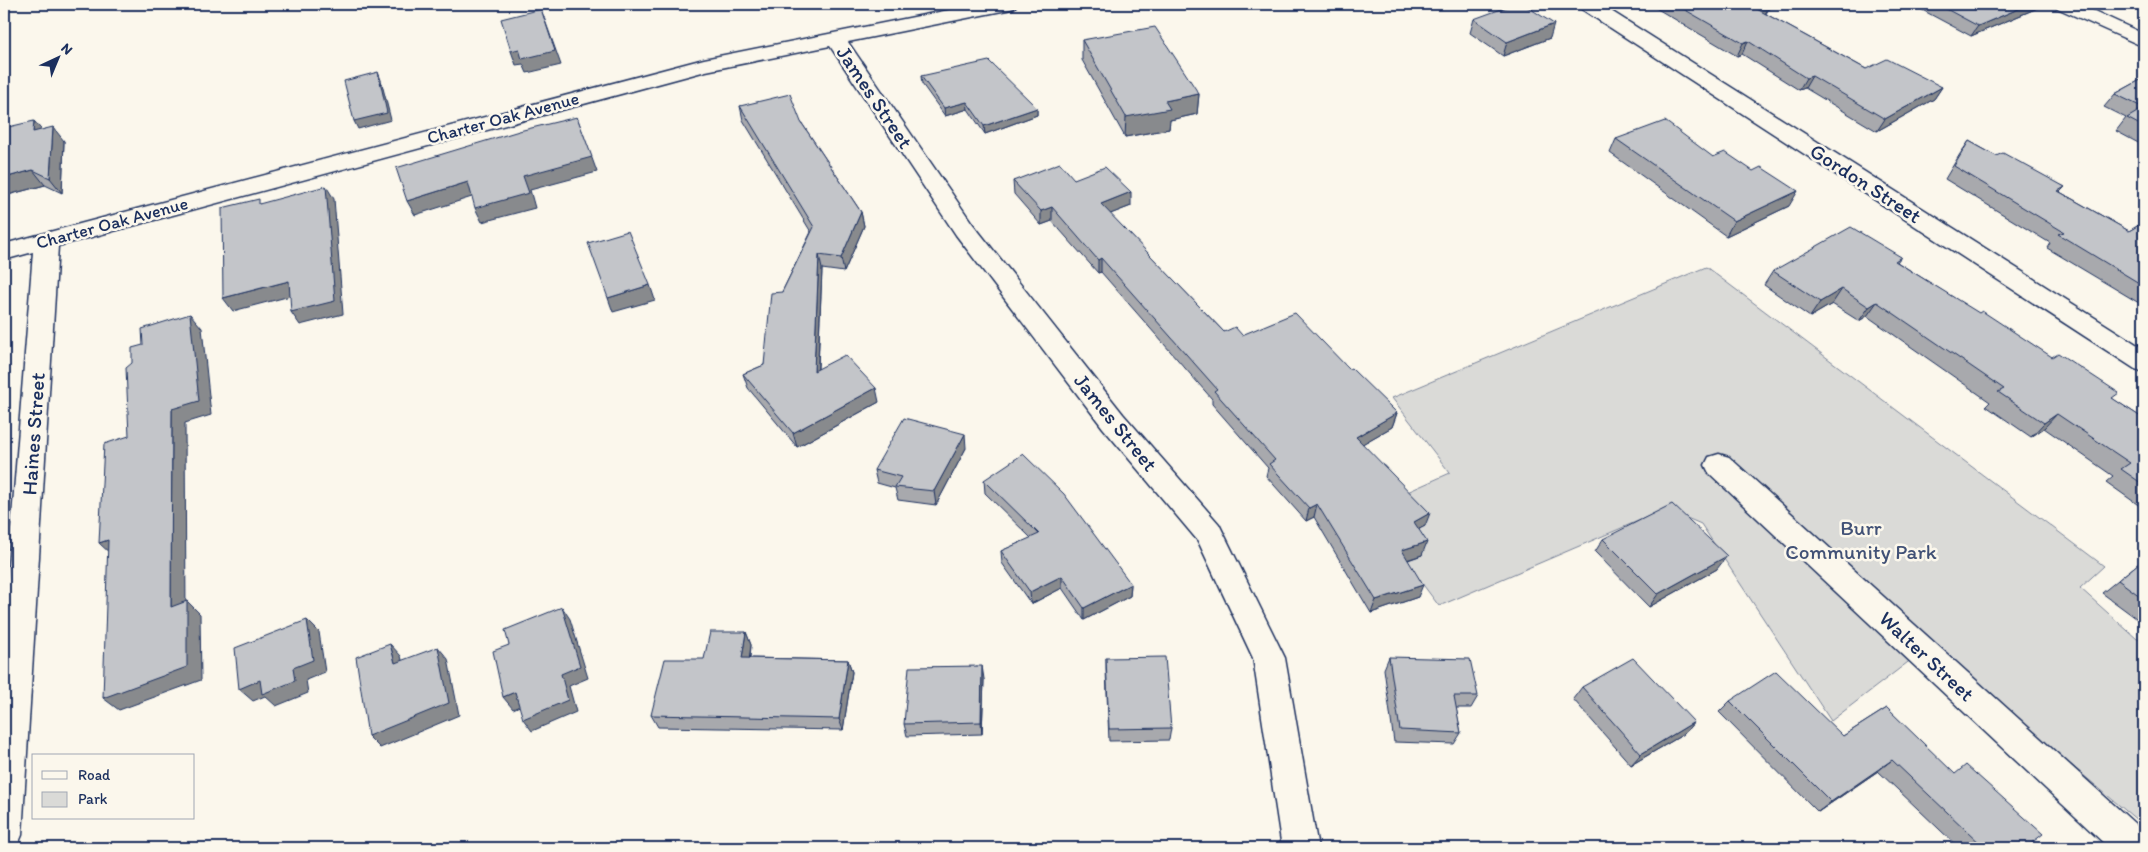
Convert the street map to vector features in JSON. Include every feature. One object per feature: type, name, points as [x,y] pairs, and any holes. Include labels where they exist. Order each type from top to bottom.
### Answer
[{"type":"street","name":"Charter Oak Avenue","points":[[4,252],[704,65],[1007,4]]},
{"type":"street","name":"Gordon Street","points":[[1587,4],[2144,362]]},
{"type":"street","points":[[2064,4],[2144,41]]},
{"type":"street","name":"James Street","points":[[835,38],[964,229],[1113,420],[1209,533],[1269,658],[1300,848]]},
{"type":"street","name":"Haines Street","points":[[4,835],[46,241]]},
{"type":"street","name":"Walter Street","points":[[1719,465],[2135,848]]},
{"type":"green space","name":"Burr Community Park","points":[[1706,267],[2104,566],[2080,588],[2137,639],[2144,639],[2144,826],[1929,646],[1831,721],[1701,524],[1666,509],[1439,606],[1367,510],[1450,473],[1392,398]]},
{"type":"building","points":[[1515,4],[1523,4],[1554,24],[1507,42],[1474,19]]},
{"type":"building","points":[[1675,4],[1767,4],[1755,8],[1866,69],[1887,59],[1942,87],[1885,119],[1812,76],[1806,78],[1748,41],[1743,43]]},
{"type":"building","points":[[1937,4],[2030,4],[1978,26]]},
{"type":"building","points":[[541,9],[555,51],[522,59],[519,49],[511,51],[501,19]]},
{"type":"building","points":[[1155,27],[1199,94],[1165,101],[1170,109],[1126,117],[1082,40]]},
{"type":"building","points":[[989,61],[1037,108],[984,126],[967,102],[944,108],[921,76]]},
{"type":"building","points":[[378,72],[387,113],[354,121],[344,81]]},
{"type":"building","points":[[2144,78],[2144,108],[2115,94]]},
{"type":"building","points":[[790,94],[801,122],[861,212],[841,258],[819,255],[814,371],[845,355],[876,388],[793,433],[743,374],[764,365],[771,293],[782,292],[814,227],[740,106]]},
{"type":"building","points":[[2144,108],[2144,127],[2127,118]]},
{"type":"building","points":[[577,117],[592,157],[523,176],[529,193],[475,208],[468,182],[407,201],[396,168],[519,131]]},
{"type":"building","points":[[34,121],[33,132],[53,127],[50,178],[33,170],[4,178],[4,128]]},
{"type":"building","points":[[1665,121],[1713,157],[1725,152],[1753,171],[1761,167],[1798,191],[1734,221],[1616,139]]},
{"type":"building","points":[[1969,141],[1996,156],[2003,153],[2065,187],[2058,191],[2129,231],[2144,222],[2144,286],[2058,234],[2064,232],[1954,166]]},
{"type":"building","points":[[1060,163],[1074,179],[1105,167],[1131,192],[1101,204],[1224,332],[1235,327],[1242,335],[1295,313],[1349,369],[1351,368],[1397,413],[1356,437],[1430,513],[1414,522],[1427,542],[1402,550],[1423,585],[1376,600],[1317,504],[1309,508],[1269,464],[1275,460],[1214,391],[1217,389],[1101,258],[1098,260],[1052,207],[1041,211],[1013,181]]},
{"type":"building","points":[[326,186],[335,301],[291,312],[289,281],[223,298],[222,208],[259,199],[259,204]]},
{"type":"building","points":[[1851,227],[1901,257],[1895,261],[1979,313],[1982,311],[2052,357],[2058,353],[2119,393],[2112,398],[2144,419],[2144,485],[2121,469],[2130,463],[2057,414],[2044,423],[1998,392],[2004,389],[1877,302],[1869,307],[1842,289],[1820,302],[1773,271]]},
{"type":"building","points":[[628,231],[650,285],[608,298],[588,243]]},
{"type":"building","points":[[190,314],[199,401],[172,409],[171,607],[187,601],[187,667],[103,698],[108,540],[99,543],[104,444],[129,436],[126,368],[132,363],[132,348],[143,345],[142,329]]},
{"type":"building","points":[[904,418],[965,434],[934,491],[895,487],[901,477],[874,470]]},
{"type":"building","points":[[1023,454],[1064,494],[1131,584],[1084,608],[1062,576],[1030,592],[1001,551],[1039,534],[984,480]]},
{"type":"building","points":[[1672,504],[1727,556],[1658,594],[1603,539]]},
{"type":"building","points":[[2144,559],[2144,599],[2118,580]]},
{"type":"building","points":[[562,607],[580,666],[561,674],[568,700],[523,719],[515,692],[503,697],[493,651],[509,645],[505,630]]},
{"type":"building","points":[[307,620],[313,660],[293,668],[295,681],[262,694],[260,680],[239,689],[235,648]]},
{"type":"building","points":[[710,632],[746,632],[742,658],[848,660],[839,719],[651,715],[665,659],[704,659]]},
{"type":"building","points":[[390,644],[395,663],[438,647],[449,703],[368,736],[356,657]]},
{"type":"building","points":[[1165,657],[1171,728],[1109,729],[1106,658]]},
{"type":"building","points":[[1389,657],[1470,659],[1478,696],[1454,696],[1461,733],[1400,730]]},
{"type":"building","points":[[1633,658],[1694,722],[1641,754],[1582,687]]},
{"type":"building","points":[[982,666],[981,722],[904,724],[909,667]]},
{"type":"building","points":[[1776,671],[1843,736],[1887,708],[1955,774],[1966,765],[2043,834],[2025,848],[1985,848],[1892,760],[1831,802],[1730,701]]}]
